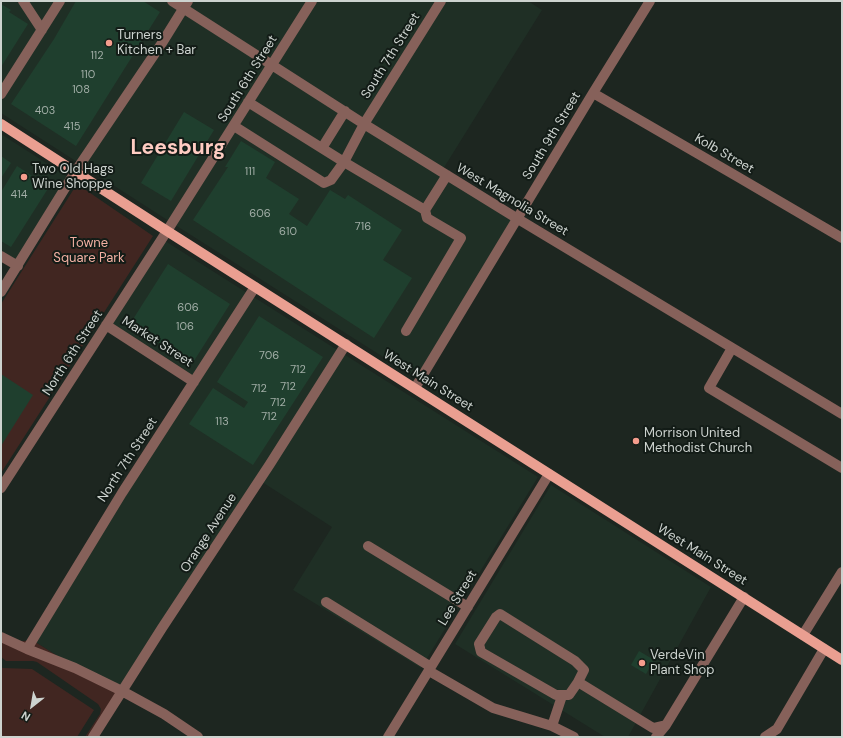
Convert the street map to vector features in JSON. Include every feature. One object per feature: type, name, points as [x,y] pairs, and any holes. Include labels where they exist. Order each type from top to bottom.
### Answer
[{"type":"main road","name":"West Main Street","points":[[1,124],[842,660]]},
{"type":"street","points":[[23,1],[42,30]]},
{"type":"street","points":[[1,94],[60,1]]},
{"type":"street","name":"West Magnolia Street","points":[[172,1],[186,5],[272,65],[518,219],[842,414]]},
{"type":"street","name":"South 6th Street","points":[[167,231],[312,1]]},
{"type":"street","name":"South 7th Street","points":[[234,126],[324,183],[331,180],[344,162],[364,124],[441,1]]},
{"type":"street","name":"South 9th Street","points":[[415,388],[650,1]]},
{"type":"street","points":[[1,292],[76,172],[186,5]]},
{"type":"street","name":"Kolb Street","points":[[593,93],[842,238]]},
{"type":"street","points":[[248,102],[424,210],[427,218],[461,238],[406,331]]},
{"type":"street","points":[[322,148],[345,112]]},
{"type":"street","points":[[424,210],[447,175]]},
{"type":"street","name":"North 6th Street","points":[[1,488],[167,231]]},
{"type":"street","points":[[1,256],[18,266]]},
{"type":"street","name":"North 7th Street","points":[[27,649],[122,493],[255,287]]},
{"type":"street","name":"Market Street","points":[[106,325],[194,382]]},
{"type":"street","name":"Orange Avenue","points":[[93,737],[346,344]]},
{"type":"street","points":[[732,348],[709,388],[842,468]]},
{"type":"street","name":"Lee Street","points":[[388,737],[549,474]]},
{"type":"street","points":[[368,546],[468,606]]},
{"type":"street","points":[[803,635],[842,572]]},
{"type":"street","points":[[656,737],[666,724],[744,597]]},
{"type":"street","points":[[326,602],[493,708],[552,726],[574,737]]},
{"type":"street","points":[[500,614],[575,661],[584,670],[578,682],[569,696],[556,696],[481,652],[479,644],[496,617],[500,614]]},
{"type":"street","points":[[1,637],[75,668],[122,691],[164,714],[198,737]]},
{"type":"street","points":[[765,737],[777,729],[824,649]]},
{"type":"street","points":[[578,682],[653,728],[666,724]]},
{"type":"street","points":[[552,726],[562,696]]},
{"type":"shaded area","points":[[1,1],[528,1],[542,10],[440,174],[518,223],[421,381],[1,113]]},
{"type":"shaded area","points":[[1,134],[71,179],[15,266],[1,257]]},
{"type":"shaded area","points":[[162,239],[538,477],[421,668],[293,590],[332,527],[259,480],[120,695],[32,640],[189,382],[109,328]]},
{"type":"shaded area","points":[[551,485],[711,587],[628,737],[605,737],[455,644]]},
{"type":"green space","name":"Towne Square Park","points":[[77,184],[153,236],[1,473],[1,304]]},
{"type":"green space","points":[[1,640],[8,643],[32,640],[120,695],[92,737],[85,737],[100,714],[101,709],[98,704],[37,662],[6,661],[1,657]]},
{"type":"green space","points":[[1,667],[32,669],[94,710],[77,737],[1,737]]},
{"type":"building","points":[[76,1],[143,1],[160,12],[76,146],[11,104],[54,39]]},
{"type":"building","points":[[1,4],[11,10],[9,12],[28,24],[1,67]]},
{"type":"building","points":[[184,112],[214,130],[171,201],[141,183]]},
{"type":"building","points":[[241,141],[275,162],[266,178],[299,199],[289,214],[307,226],[330,190],[345,199],[348,195],[402,230],[383,260],[412,278],[374,338],[193,220],[228,167],[225,167]]},
{"type":"building","points":[[1,156],[11,163],[1,178]]},
{"type":"building","points":[[17,166],[49,187],[11,247],[1,241],[1,192]]},
{"type":"building","points":[[168,264],[230,304],[192,364],[130,324]]},
{"type":"building","points":[[259,316],[323,357],[253,465],[189,424],[213,388],[244,408],[248,402],[217,382]]},
{"type":"building","points":[[1,374],[33,395],[1,446]]},
{"type":"building","points":[[639,651],[654,660],[646,674],[631,665]]},
{"type":"place","name":"Turners Kitchen + Bar","points":[[109,43]]},
{"type":"place","name":"Two Old Hags Wine Shoppe","points":[[24,177]]},
{"type":"place","name":"Morrison United Methodist Church","points":[[636,441]]},
{"type":"place","name":"VerdeVin Plant Shop","points":[[642,663]]},
{"type":"district","name":"Leesburg","points":[[178,148]]}]
